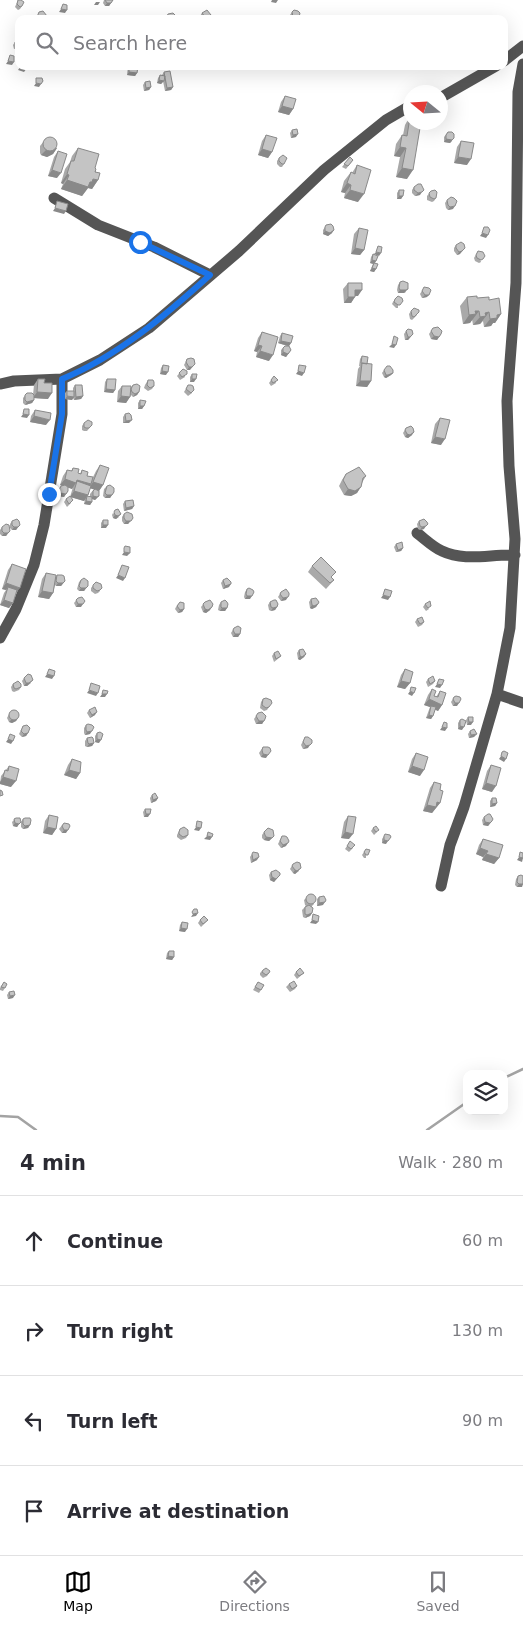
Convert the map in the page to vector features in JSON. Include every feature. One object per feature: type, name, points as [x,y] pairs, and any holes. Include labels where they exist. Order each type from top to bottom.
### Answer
[{"type":"street","points":[[508,58],[523,46]]},
{"type":"street","points":[[441,886],[450,845],[464,807],[497,694],[510,628],[515,539],[509,466],[507,401],[516,283],[518,92],[523,64]]},
{"type":"street","points":[[448,93],[489,70]]},
{"type":"street","points":[[0,384],[14,381],[62,379],[100,360],[149,328],[210,275],[324,170],[386,120],[403,110]]},
{"type":"street","points":[[54,198],[98,224],[154,247],[210,275]]},
{"type":"street","points":[[0,638],[16,609],[34,565],[44,525],[62,414],[62,379]]},
{"type":"street","points":[[417,533],[441,551],[455,555],[481,558],[497,554],[514,555]]},
{"type":"street","points":[[497,694],[523,703]]},
{"type":"building","points":[[18,0],[24,2],[20,7],[17,4]]},
{"type":"building","points":[[105,0],[113,0],[111,3],[107,3]]},
{"type":"building","points":[[63,4],[67,5],[67,10],[61,9]]},
{"type":"building","points":[[207,10],[211,15],[204,15],[202,13]]},
{"type":"building","points":[[294,10],[298,11],[300,15],[293,15]]},
{"type":"building","points":[[43,11],[46,15],[38,15],[39,12]]},
{"type":"building","points":[[10,55],[14,56],[14,62],[8,61]]},
{"type":"building","points":[[129,70],[137,70],[137,73],[129,72]]},
{"type":"building","points":[[170,71],[173,87],[167,88],[164,72]]},
{"type":"building","points":[[160,75],[165,76],[164,81],[159,80]]},
{"type":"building","points":[[36,78],[42,78],[41,84],[36,83]]},
{"type":"building","points":[[150,81],[151,87],[146,88],[145,82]]},
{"type":"building","points":[[285,96],[296,99],[293,109],[282,106]]},
{"type":"building","points":[[297,129],[298,134],[293,135],[292,130]]},
{"type":"building","points":[[408,130],[420,130],[413,170],[402,168],[406,148],[400,147],[402,135],[407,136]]},
{"type":"building","points":[[448,132],[454,134],[452,140],[446,139]]},
{"type":"building","points":[[266,135],[277,138],[272,152],[262,149]]},
{"type":"building","points":[[50,137],[55,139],[57,144],[55,149],[50,151],[45,149],[43,144],[45,139]]},
{"type":"building","points":[[461,141],[474,143],[471,159],[458,157]]},
{"type":"building","points":[[78,148],[99,154],[95,168],[95,172],[100,173],[98,180],[93,179],[88,187],[67,180],[71,161],[74,161]]},
{"type":"building","points":[[58,151],[67,154],[61,173],[52,170]]},
{"type":"building","points":[[283,155],[287,158],[284,164],[282,164],[279,158]]},
{"type":"building","points":[[350,157],[353,160],[348,166],[344,164]]},
{"type":"building","points":[[357,165],[371,170],[364,194],[350,190],[351,185],[347,183],[351,172],[355,174]]},
{"type":"building","points":[[421,184],[424,190],[418,193],[414,190],[414,187]]},
{"type":"building","points":[[399,190],[404,190],[403,196],[399,196]]},
{"type":"building","points":[[435,190],[437,192],[434,199],[430,197],[429,193]]},
{"type":"building","points":[[451,197],[457,201],[455,206],[450,207],[447,200]]},
{"type":"building","points":[[57,201],[68,204],[66,211],[55,208]]},
{"type":"building","points":[[331,224],[334,230],[330,233],[325,231],[326,225]]},
{"type":"building","points":[[484,227],[488,227],[490,230],[488,235],[482,233]]},
{"type":"building","points":[[359,228],[368,230],[364,250],[355,248]]},
{"type":"building","points":[[461,242],[465,248],[459,252],[456,245]]},
{"type":"building","points":[[378,246],[382,247],[381,253],[376,252]]},
{"type":"building","points":[[478,251],[483,252],[485,256],[481,260],[476,255]]},
{"type":"building","points":[[373,254],[378,256],[376,261],[372,260]]},
{"type":"building","points":[[374,263],[378,264],[376,269],[372,268]]},
{"type":"building","points":[[400,282],[408,283],[408,289],[400,290]]},
{"type":"building","points":[[348,283],[362,283],[362,290],[355,290],[355,297],[348,297]]},
{"type":"building","points":[[424,287],[431,290],[429,295],[425,295],[422,291]]},
{"type":"building","points":[[398,296],[403,301],[400,305],[394,302]]},
{"type":"building","points":[[477,296],[477,298],[489,297],[489,300],[499,298],[501,314],[497,315],[497,318],[490,319],[489,312],[485,313],[486,316],[480,317],[479,311],[475,311],[476,314],[469,315],[467,297]]},
{"type":"building","points":[[414,308],[419,310],[419,312],[414,317],[411,311]]},
{"type":"building","points":[[438,327],[442,331],[439,337],[434,336],[431,331],[433,328]]},
{"type":"building","points":[[408,329],[412,330],[413,334],[410,337],[408,337],[406,331]]},
{"type":"building","points":[[262,332],[278,337],[273,355],[260,351],[262,346],[258,345]]},
{"type":"building","points":[[282,333],[293,336],[291,343],[281,341]]},
{"type":"building","points":[[394,336],[398,338],[396,345],[392,344]]},
{"type":"building","points":[[285,346],[289,346],[291,350],[288,354],[283,352]]},
{"type":"building","points":[[362,356],[368,357],[367,364],[361,363]]},
{"type":"building","points":[[187,359],[194,359],[195,364],[189,367],[186,362]]},
{"type":"building","points":[[362,363],[372,364],[371,381],[360,381]]},
{"type":"building","points":[[163,365],[169,366],[168,372],[162,371]]},
{"type":"building","points":[[299,365],[306,366],[304,373],[298,371]]},
{"type":"building","points":[[387,366],[390,366],[393,373],[386,375],[384,370]]},
{"type":"building","points":[[183,369],[187,371],[187,374],[182,377],[179,373]]},
{"type":"building","points":[[192,374],[197,374],[196,379],[192,379]]},
{"type":"building","points":[[274,376],[278,380],[273,383],[271,380]]},
{"type":"building","points":[[38,379],[45,379],[44,383],[52,383],[52,393],[37,392]]},
{"type":"building","points":[[107,379],[116,379],[115,390],[106,389]]},
{"type":"building","points":[[148,380],[153,380],[154,386],[150,388],[147,385]]},
{"type":"building","points":[[137,384],[140,386],[139,392],[135,394],[131,389],[133,385]]},
{"type":"building","points":[[75,385],[82,385],[83,396],[76,397]]},
{"type":"building","points":[[188,385],[193,386],[194,390],[191,393],[186,389]]},
{"type":"building","points":[[122,386],[131,386],[130,397],[121,396]]},
{"type":"building","points":[[67,391],[74,391],[74,397],[67,396]]},
{"type":"building","points":[[27,393],[34,395],[34,400],[27,402],[25,400]]},
{"type":"building","points":[[140,400],[146,401],[144,406],[140,406]]},
{"type":"building","points":[[24,409],[29,409],[29,415],[23,414]]},
{"type":"building","points":[[35,410],[51,413],[50,420],[34,416]]},
{"type":"building","points":[[129,413],[132,420],[126,421],[125,414]]},
{"type":"building","points":[[440,418],[450,420],[445,439],[435,437]]},
{"type":"building","points":[[88,420],[92,422],[92,425],[86,428],[84,423]]},
{"type":"building","points":[[411,426],[414,432],[410,435],[405,430]]},
{"type":"building","points":[[100,465],[109,468],[103,485],[93,482]]},
{"type":"building","points":[[359,467],[366,476],[363,478],[361,487],[355,491],[348,489],[343,480],[346,474]]},
{"type":"building","points":[[73,468],[79,469],[78,473],[81,474],[82,470],[88,472],[87,476],[93,477],[91,484],[77,480],[76,483],[65,479],[67,470],[72,471]]},
{"type":"building","points":[[77,481],[91,486],[88,495],[74,491]]},
{"type":"building","points":[[65,485],[68,487],[68,491],[66,494],[60,493],[61,486]]},
{"type":"building","points":[[110,485],[114,488],[114,492],[112,495],[107,495],[105,493],[107,486]]},
{"type":"building","points":[[95,489],[99,491],[99,496],[97,497],[93,496]]},
{"type":"building","points":[[70,496],[73,500],[69,504],[66,499]]},
{"type":"building","points":[[87,496],[92,497],[92,502],[86,501]]},
{"type":"building","points":[[133,500],[134,506],[126,508],[125,501]]},
{"type":"building","points":[[118,509],[121,514],[118,516],[114,512]]},
{"type":"building","points":[[127,512],[132,514],[133,518],[131,521],[126,521],[124,518],[124,514]]},
{"type":"building","points":[[17,519],[20,525],[14,527],[12,521]]},
{"type":"building","points":[[424,519],[428,524],[422,527],[419,521]]},
{"type":"building","points":[[103,520],[108,520],[108,525],[103,525]]},
{"type":"building","points":[[6,524],[9,525],[10,531],[4,533],[2,527]]},
{"type":"building","points":[[402,542],[403,548],[398,550],[396,544]]},
{"type":"building","points":[[125,546],[130,547],[130,553],[124,552]]},
{"type":"building","points":[[321,557],[336,572],[331,577],[334,580],[330,583],[312,566]]},
{"type":"building","points":[[12,564],[26,569],[20,588],[6,583]]},
{"type":"building","points":[[122,565],[129,567],[125,578],[118,575]]},
{"type":"building","points":[[46,573],[56,575],[53,593],[42,591]]},
{"type":"building","points":[[57,575],[64,576],[65,581],[63,583],[56,581]]},
{"type":"building","points":[[84,578],[88,581],[88,586],[81,588],[79,586]]},
{"type":"building","points":[[227,578],[231,584],[225,586],[223,580]]},
{"type":"building","points":[[96,582],[101,584],[102,588],[97,591],[93,588]]},
{"type":"building","points":[[8,587],[17,590],[13,603],[4,600]]},
{"type":"building","points":[[249,588],[254,592],[252,596],[247,596],[246,594]]},
{"type":"building","points":[[286,589],[289,595],[283,598],[280,594]]},
{"type":"building","points":[[385,589],[392,591],[390,597],[383,595]]},
{"type":"building","points":[[82,597],[85,601],[83,604],[78,604],[76,600]]},
{"type":"building","points":[[316,598],[319,602],[314,606],[311,599]]},
{"type":"building","points":[[210,600],[213,604],[212,607],[208,610],[205,609],[203,604]]},
{"type":"building","points":[[225,600],[228,604],[227,608],[222,608],[221,602]]},
{"type":"building","points":[[274,600],[278,604],[277,607],[273,608],[270,602]]},
{"type":"building","points":[[430,601],[431,606],[428,608],[425,604]]},
{"type":"building","points":[[180,602],[184,603],[184,609],[180,610],[177,606]]},
{"type":"building","points":[[422,617],[424,622],[420,624],[417,619]]},
{"type":"building","points":[[238,626],[241,628],[240,634],[235,634],[233,630]]},
{"type":"building","points":[[303,649],[306,654],[302,657],[299,650]]},
{"type":"building","points":[[278,651],[281,656],[276,659],[274,653]]},
{"type":"building","points":[[49,669],[55,671],[54,676],[47,674]]},
{"type":"building","points":[[405,669],[413,672],[410,683],[401,681]]},
{"type":"building","points":[[28,674],[31,675],[33,680],[26,683],[24,678]]},
{"type":"building","points":[[433,676],[435,681],[430,684],[428,679]]},
{"type":"building","points":[[439,679],[444,680],[442,685],[437,684]]},
{"type":"building","points":[[18,681],[21,687],[16,689],[13,684]]},
{"type":"building","points":[[91,683],[100,686],[98,693],[89,690]]},
{"type":"building","points":[[411,687],[416,688],[414,693],[410,691]]},
{"type":"building","points":[[432,689],[436,691],[434,696],[438,697],[440,691],[446,693],[442,705],[429,699]]},
{"type":"building","points":[[103,690],[108,691],[107,694],[102,694]]},
{"type":"building","points":[[456,696],[461,699],[459,703],[455,703],[453,699]]},
{"type":"building","points":[[263,699],[271,700],[272,703],[266,708],[262,705]]},
{"type":"building","points":[[431,706],[436,707],[433,716],[429,715]]},
{"type":"building","points":[[95,707],[97,712],[92,715],[89,710]]},
{"type":"building","points":[[14,710],[19,715],[14,720],[9,715]]},
{"type":"building","points":[[262,712],[266,716],[265,719],[264,721],[259,721],[256,716]]},
{"type":"building","points":[[468,717],[473,717],[473,722],[469,722]]},
{"type":"building","points":[[460,720],[466,721],[464,727],[460,726]]},
{"type":"building","points":[[444,722],[447,723],[447,728],[442,727]]},
{"type":"building","points":[[27,725],[30,728],[28,733],[24,734],[21,731],[23,726]]},
{"type":"building","points":[[86,725],[94,727],[92,731],[87,732]]},
{"type":"building","points":[[474,729],[477,734],[471,735],[470,731]]},
{"type":"building","points":[[97,733],[103,734],[101,740],[97,739]]},
{"type":"building","points":[[10,734],[15,736],[13,741],[8,739]]},
{"type":"building","points":[[92,737],[94,743],[89,744],[87,738]]},
{"type":"building","points":[[305,737],[312,740],[310,745],[306,746],[303,742]]},
{"type":"building","points":[[263,747],[270,748],[271,751],[268,755],[263,754]]},
{"type":"building","points":[[504,751],[508,753],[506,759],[501,756]]},
{"type":"building","points":[[416,753],[428,757],[424,770],[412,766]]},
{"type":"building","points":[[72,759],[81,762],[80,773],[69,770]]},
{"type":"building","points":[[491,765],[501,768],[496,786],[486,783]]},
{"type":"building","points":[[9,766],[19,769],[16,781],[3,777],[5,770],[8,771]]},
{"type":"building","points":[[434,782],[441,784],[440,790],[443,791],[440,803],[437,802],[436,807],[427,805]]},
{"type":"building","points":[[155,793],[158,798],[153,800],[152,795]]},
{"type":"building","points":[[492,798],[496,798],[497,803],[492,804]]},
{"type":"building","points":[[145,809],[151,809],[150,814],[146,814]]},
{"type":"building","points":[[488,814],[493,819],[490,823],[485,822],[484,817]]},
{"type":"building","points":[[49,815],[58,817],[56,829],[47,827]]},
{"type":"building","points":[[348,816],[356,817],[353,834],[345,832]]},
{"type":"building","points":[[20,818],[21,822],[19,824],[15,823],[14,819]]},
{"type":"building","points":[[30,818],[30,825],[25,826],[23,824],[23,819]]},
{"type":"building","points":[[197,821],[202,822],[201,828],[196,827]]},
{"type":"building","points":[[64,823],[69,824],[68,830],[64,830],[62,826]]},
{"type":"building","points":[[376,826],[379,830],[376,832],[373,828]]},
{"type":"building","points":[[184,827],[188,830],[188,835],[183,837],[179,832]]},
{"type":"building","points":[[268,828],[273,830],[274,836],[272,838],[265,835],[264,832]]},
{"type":"building","points":[[208,832],[213,834],[212,837],[207,836]]},
{"type":"building","points":[[385,834],[391,837],[388,841],[384,840]]},
{"type":"building","points":[[282,836],[287,837],[288,843],[283,845],[280,841]]},
{"type":"building","points":[[483,839],[503,845],[499,858],[486,854],[488,851],[480,848]]},
{"type":"building","points":[[350,841],[355,845],[351,849],[347,846]]},
{"type":"building","points":[[366,849],[370,850],[368,855],[364,852]]},
{"type":"building","points":[[253,852],[258,853],[259,857],[253,860],[252,854]]},
{"type":"building","points":[[520,852],[523,853],[523,858],[519,857]]},
{"type":"building","points":[[297,862],[300,863],[301,868],[297,871],[292,866]]},
{"type":"building","points":[[276,870],[280,875],[276,879],[272,877],[271,872]]},
{"type":"building","points":[[518,876],[523,876],[523,884],[519,884],[517,882]]},
{"type":"building","points":[[309,894],[313,894],[316,899],[315,903],[309,904],[306,901],[306,897]]},
{"type":"building","points":[[324,896],[325,902],[319,903],[319,897]]},
{"type":"building","points":[[309,905],[313,908],[312,913],[307,915],[305,914],[305,907]]},
{"type":"building","points":[[194,909],[197,909],[198,913],[193,914]]},
{"type":"building","points":[[313,914],[319,916],[318,922],[312,920]]},
{"type":"building","points":[[204,916],[208,920],[203,924],[200,920]]},
{"type":"building","points":[[182,922],[188,923],[187,929],[181,928]]},
{"type":"building","points":[[169,951],[174,951],[174,957],[168,956]]},
{"type":"building","points":[[266,968],[270,971],[266,975],[262,972]]},
{"type":"building","points":[[300,968],[304,973],[299,976],[296,972]]},
{"type":"building","points":[[294,981],[297,986],[292,989],[289,984]]},
{"type":"building","points":[[4,982],[7,984],[5,988],[1,987]]},
{"type":"building","points":[[258,982],[264,985],[261,990],[255,987]]},
{"type":"building","points":[[14,991],[15,995],[10,996],[9,992]]},
{"type":"waterway","points":[[508,1076],[523,1069]]},
{"type":"waterway","points":[[427,1130],[463,1105]]},
{"type":"waterway","points":[[0,1116],[18,1117],[36,1130]]},
{"type":"route","points":[[49,494],[62,414],[62,379],[100,360],[149,328],[210,275],[140,242]]}]
